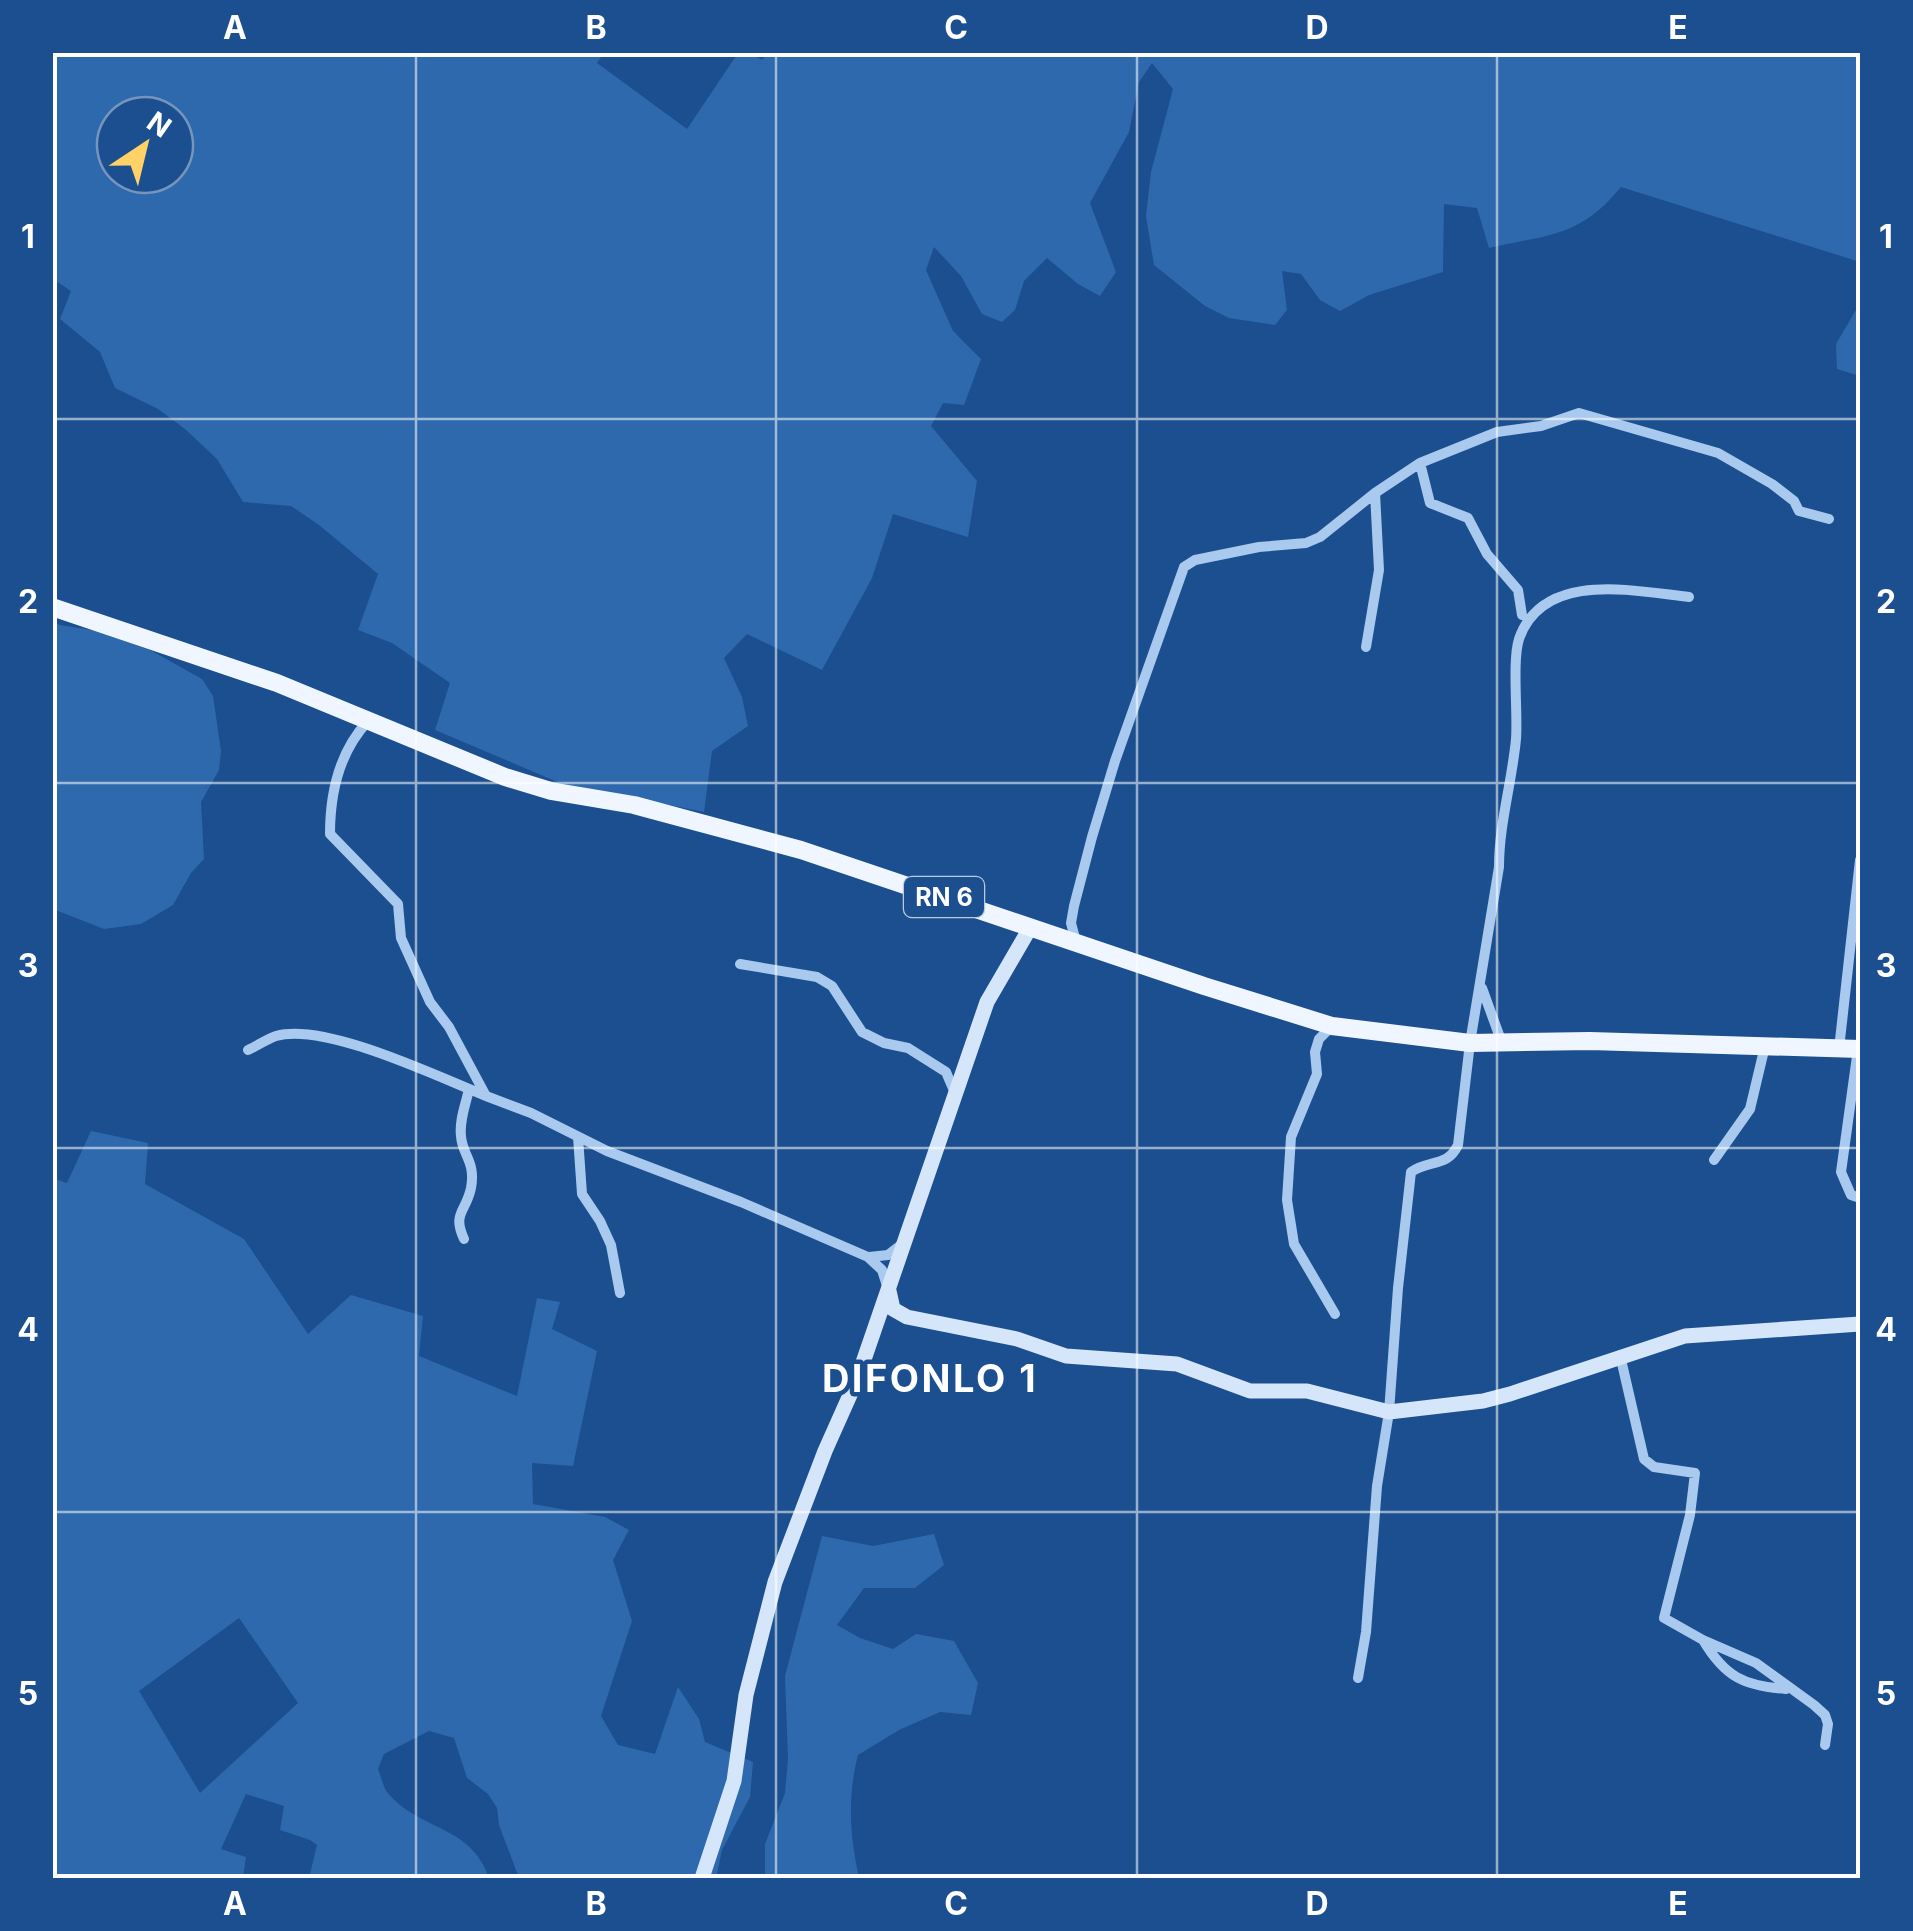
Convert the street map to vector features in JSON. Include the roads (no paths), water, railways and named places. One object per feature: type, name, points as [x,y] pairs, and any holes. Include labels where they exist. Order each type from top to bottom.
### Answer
[{"type":"main road","name":"RN 6","points":[[52,607],[276,683],[505,777],[551,791],[634,805],[801,850],[1332,1026],[1470,1043],[1590,1041],[1852,1049]]},
{"type":"street","points":[[1076,942],[1071,924],[1074,906],[1115,761],[1184,568],[1195,560],[1258,547],[1306,543],[1420,462],[1497,432],[1540,426],[1578,413],[1718,453],[1772,484],[1794,501],[1800,511],[1829,519]]},
{"type":"street","points":[[1420,462],[1430,503],[1468,518],[1488,554],[1518,590],[1522,615]]},
{"type":"street","points":[[1366,647],[1379,570],[1375,493]]},
{"type":"street","points":[[1358,1678],[1366,1632],[1376,1486],[1389,1412],[1411,1172],[1418,1166],[1441,1164],[1452,1157],[1458,1145],[1516,735],[1518,641],[1540,610],[1571,591],[1634,591],[1689,597]]},
{"type":"street","points":[[368,721],[349,743],[342,762],[330,814],[330,834],[393,896],[400,913],[401,938],[430,1002],[449,1027],[486,1096]]},
{"type":"street","points":[[1860,860],[1852,1049],[1841,1172],[1851,1195],[1860,1198]]},
{"type":"street","points":[[702,1878],[734,1780],[746,1696],[775,1582],[889,1291],[901,1245],[988,1002],[1030,928]]},
{"type":"street","points":[[740,964],[818,977],[832,986],[862,1032],[884,1043],[908,1048],[946,1072],[956,1094]]},
{"type":"street","points":[[1480,982],[1502,1044]]},
{"type":"street","points":[[1332,1026],[1319,1040],[1315,1052],[1317,1074],[1292,1137],[1287,1200],[1294,1244],[1335,1314]]},
{"type":"street","points":[[248,1050],[278,1036],[308,1034],[335,1038],[531,1112],[578,1137],[868,1257],[882,1270],[893,1309],[907,1317],[1017,1339],[1066,1356],[1177,1364],[1250,1391],[1307,1390],[1389,1412],[1483,1401],[1684,1336],[1860,1324]]},
{"type":"street","points":[[1714,1160],[1750,1109],[1765,1046]]},
{"type":"street","points":[[464,1239],[458,1216],[472,1186],[472,1169],[460,1136],[469,1089]]},
{"type":"street","points":[[578,1137],[582,1194],[610,1245],[620,1293]]},
{"type":"street","points":[[868,1257],[888,1254],[901,1245]]},
{"type":"street","points":[[1620,1355],[1644,1459],[1654,1467],[1695,1474],[1690,1515],[1664,1618],[1756,1663],[1825,1715],[1828,1724],[1824,1746]]},
{"type":"street","points":[[1703,1640],[1716,1663],[1741,1681],[1792,1690]]},
{"type":"district","name":"DIFONLO 1","points":[[930,1379]]}]
